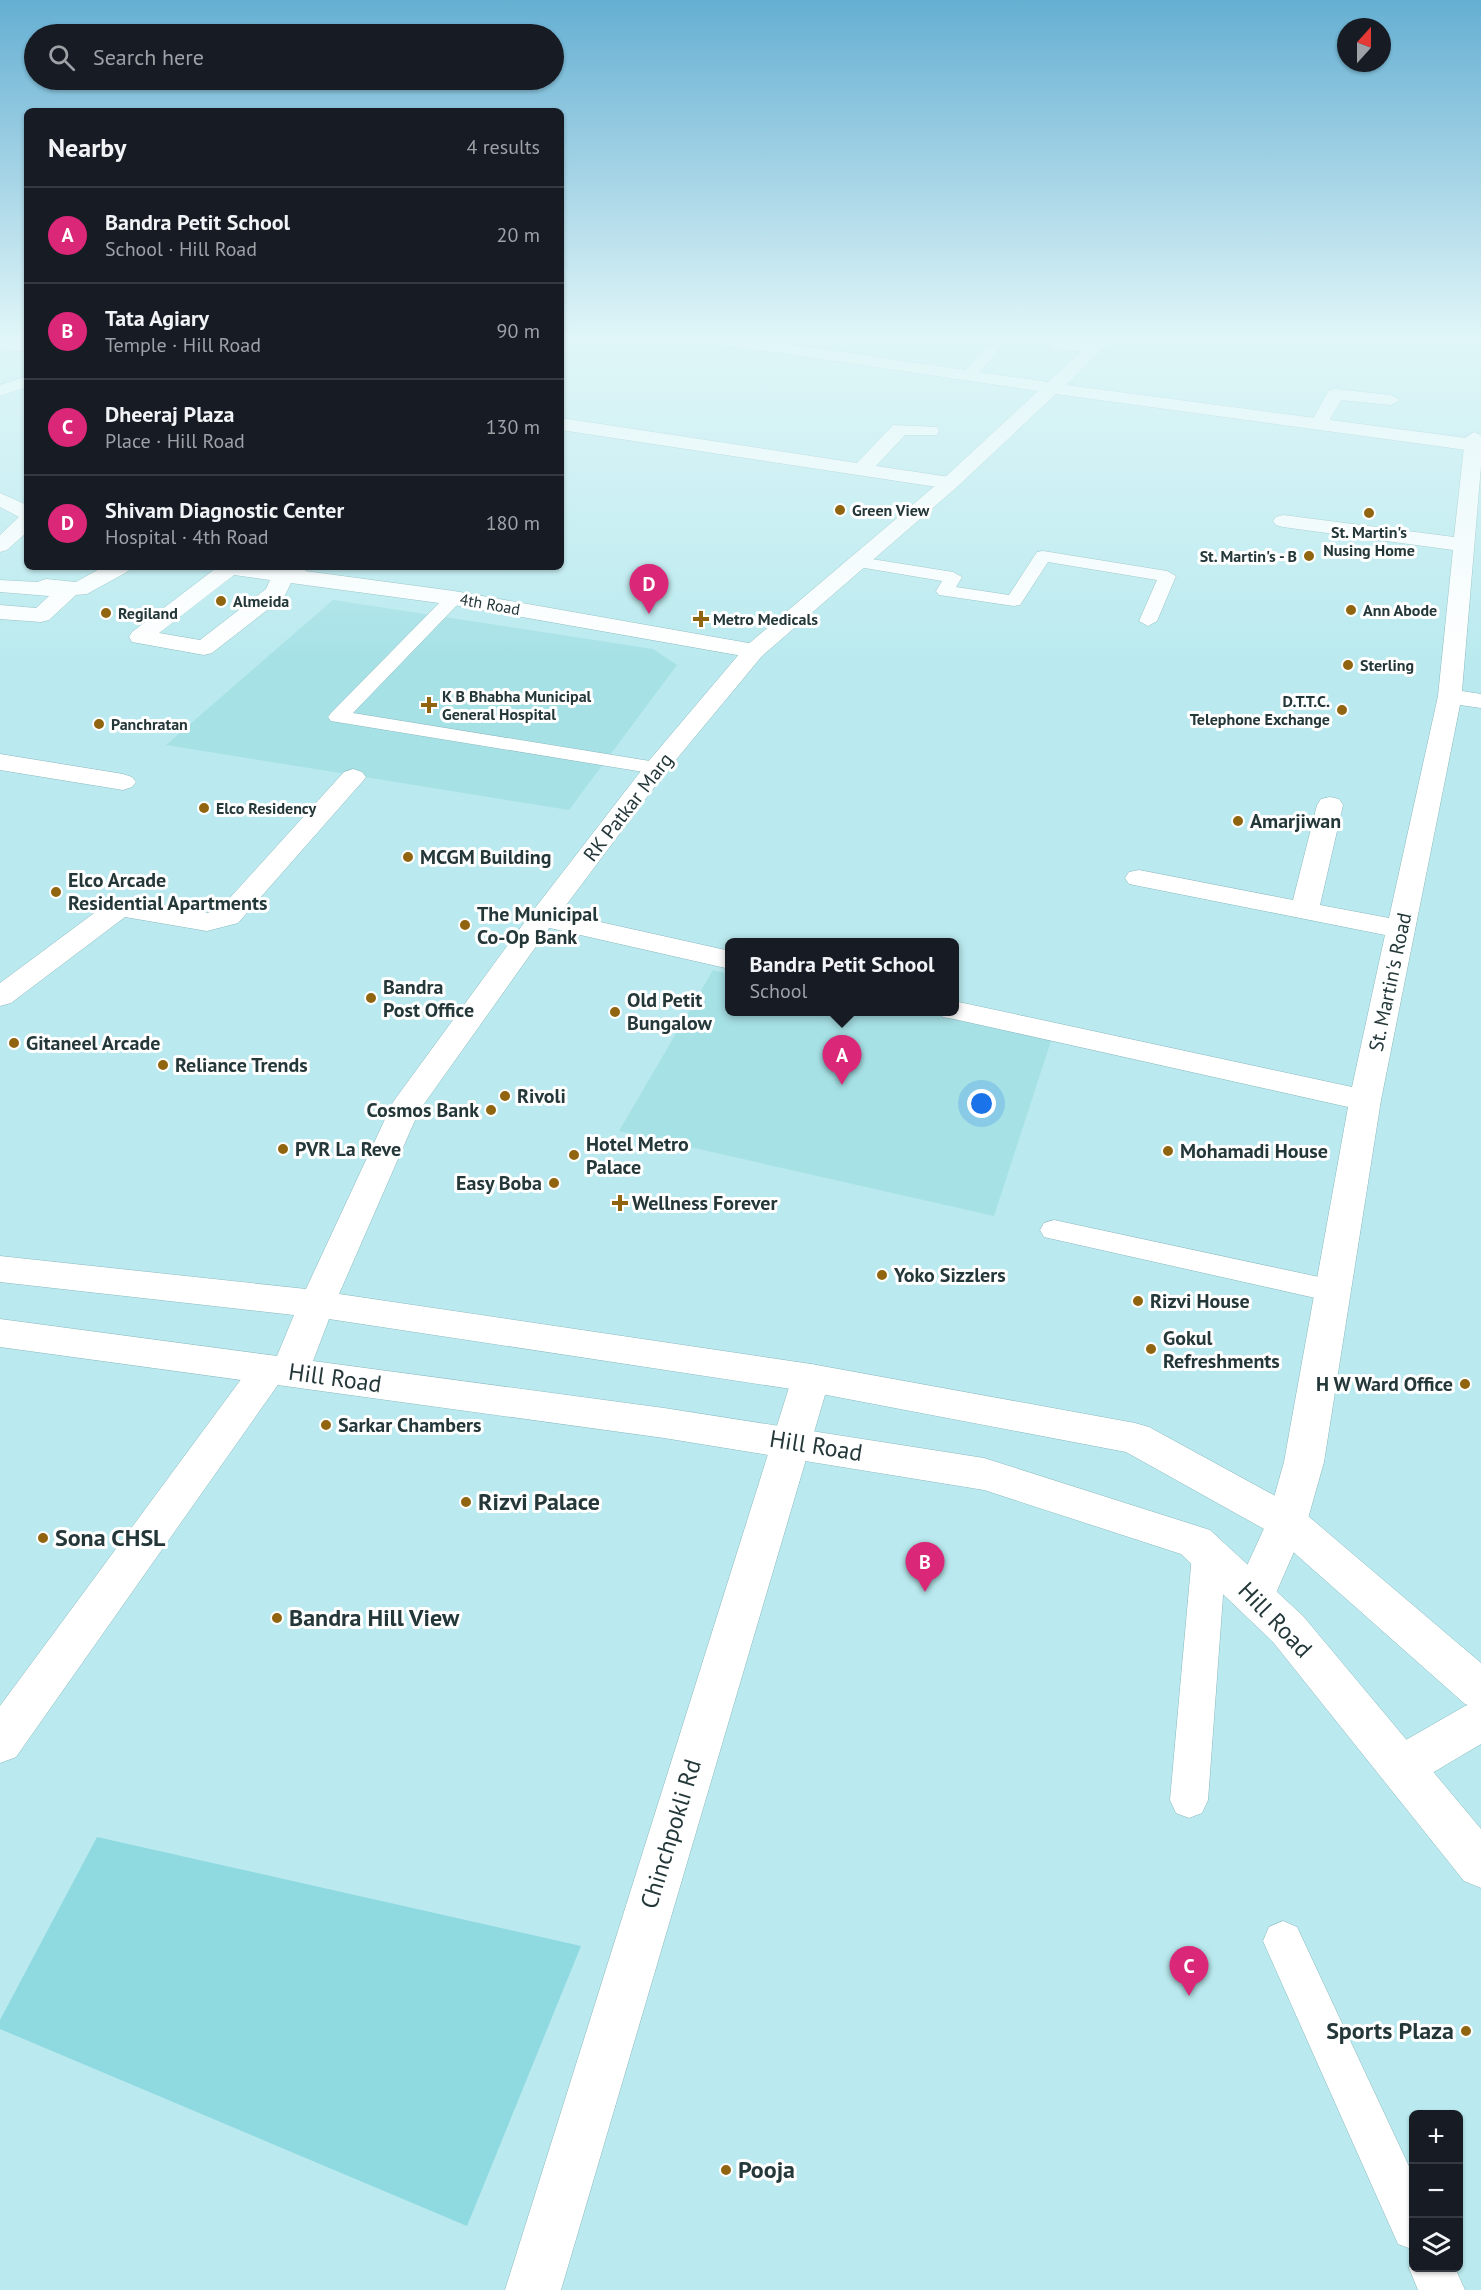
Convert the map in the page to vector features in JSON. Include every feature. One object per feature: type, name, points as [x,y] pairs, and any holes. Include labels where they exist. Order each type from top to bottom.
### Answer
[{"type":"street","points":[[704,446],[950,483]]},
{"type":"street","points":[[861,470],[884,446]]},
{"type":"street","name":"RK Patkar Marg","points":[[0,1742],[280,1370],[317,1304],[404,1109],[542,918],[656,768],[754,651],[950,483],[990,446]]},
{"type":"street","name":"St. Martin's Road","points":[[1254,1596],[1287,1522],[1304,1462],[1365,1100],[1449,696],[1471,540],[1477,446]]},
{"type":"street","points":[[0,499],[24,511]]},
{"type":"street","points":[[1283,521],[1471,540]]},
{"type":"street","points":[[13,541],[24,525]]},
{"type":"street","points":[[0,579],[79,589],[114,570]]},
{"type":"street","points":[[225,570],[140,637],[204,648],[276,592],[278,573]]},
{"type":"street","name":"4th Road","points":[[239,570],[278,573],[454,598],[754,651]]},
{"type":"street","points":[[0,586],[68,591],[42,615],[0,612]]},
{"type":"street","points":[[1449,696],[1481,701]]},
{"type":"street","points":[[0,762],[123,782]]},
{"type":"street","points":[[0,997],[117,909],[126,908],[207,922],[228,917],[353,777]]},
{"type":"street","points":[[1305,910],[1330,805]]},
{"type":"street","points":[[1139,878],[1401,929]]},
{"type":"street","points":[[542,918],[725,959]]},
{"type":"street","points":[[959,1011],[1365,1100]]},
{"type":"street","points":[[0,1269],[317,1304],[811,1378],[1135,1437],[1287,1522],[1481,1690]]},
{"type":"street","name":"Hill Road","points":[[0,1334],[280,1370],[791,1441],[984,1474],[1195,1542],[1288,1629],[1481,1865]]},
{"type":"street","name":"Chinchpokli Rd","points":[[532,2290],[811,1378]]},
{"type":"street","points":[[1401,1767],[1481,1720]]},
{"type":"lane","points":[[859,562],[953,577],[945,591],[1014,601],[1043,556],[1167,576],[1148,621]]},
{"type":"lane","points":[[454,598],[338,717],[656,768]]},
{"type":"lane","points":[[1054,1230],[1333,1291]]},
{"type":"lane","points":[[1189,1800],[1209,1555]]},
{"type":"lane","points":[[1283,1941],[1409,2219]]},
{"type":"lane","points":[[1434,2272],[1442,2290]]},
{"type":"shaded area","name":"K B Bhabha Municipal General Hospital","points":[[333,600],[653,649],[677,665],[569,810],[166,745]]},
{"type":"shaded area","points":[[713,970],[725,973],[725,1016],[939,1016],[1052,1038],[994,1216],[619,1131]]},
{"type":"shaded area","points":[[97,1837],[581,1946],[467,2226],[0,2029],[0,2020]]},
{"type":"place","name":"Green View","points":[[840,510]]},
{"type":"place","name":"St. Martin's Nusing Home","points":[[1369,513]]},
{"type":"place","name":"St. Martin's - B","points":[[1309,556]]},
{"type":"place","name":"Almeida","points":[[221,601]]},
{"type":"place","name":"Ann Abode","points":[[1351,610]]},
{"type":"place","name":"Regiland","points":[[106,613]]},
{"type":"place","name":"Shivam Diagnostic Center","points":[[649,614]]},
{"type":"place","name":"Metro Medicals","points":[[701,619]]},
{"type":"place","name":"Sterling","points":[[1348,665]]},
{"type":"place","name":"K B Bhabha Municipal General Hospital","points":[[429,705]]},
{"type":"place","name":"D.T.T.C. Telephone Exchange","points":[[1342,710]]},
{"type":"place","name":"Panchratan","points":[[99,724]]},
{"type":"place","name":"Elco Residency","points":[[204,808]]},
{"type":"place","name":"Amarjiwan","points":[[1238,821]]},
{"type":"place","name":"MCGM Building","points":[[408,857]]},
{"type":"place","name":"Elco Arcade Residential Apartments","points":[[56,892]]},
{"type":"place","name":"The Municipal Co-Op Bank","points":[[465,925]]},
{"type":"place","name":"Bandra Post Office","points":[[371,998]]},
{"type":"place","name":"Old Petit Bungalow","points":[[615,1012]]},
{"type":"place","name":"Gitaneel Arcade","points":[[14,1043]]},
{"type":"place","name":"Reliance Trends","points":[[163,1065]]},
{"type":"place","name":"Bandra Petit School","points":[[842,1085]]},
{"type":"place","name":"Rivoli","points":[[505,1096]]},
{"type":"place","name":"Cosmos Bank","points":[[491,1110]]},
{"type":"place","name":"PVR La Reve","points":[[283,1149]]},
{"type":"place","name":"Mohamadi House","points":[[1168,1151]]},
{"type":"place","name":"Hotel Metro Palace","points":[[574,1155]]},
{"type":"place","name":"Easy Boba","points":[[554,1183]]},
{"type":"place","name":"Wellness Forever","points":[[620,1203]]},
{"type":"place","name":"Yoko Sizzlers","points":[[882,1275]]},
{"type":"place","name":"Rizvi House","points":[[1138,1301]]},
{"type":"place","name":"Gokul Refreshments","points":[[1151,1349]]},
{"type":"place","name":"H W Ward Office","points":[[1465,1384]]},
{"type":"place","name":"Sarkar Chambers","points":[[326,1425]]},
{"type":"place","name":"Rizvi Palace","points":[[466,1502]]},
{"type":"place","name":"Sona CHSL","points":[[43,1538]]},
{"type":"place","name":"Tata Agiary","points":[[925,1592]]},
{"type":"place","name":"Bandra Hill View","points":[[277,1618]]},
{"type":"place","name":"Dheeraj Plaza","points":[[1189,1996]]},
{"type":"place","name":"Sports Plaza","points":[[1466,2031]]},
{"type":"place","name":"Pooja","points":[[726,2170]]}]
